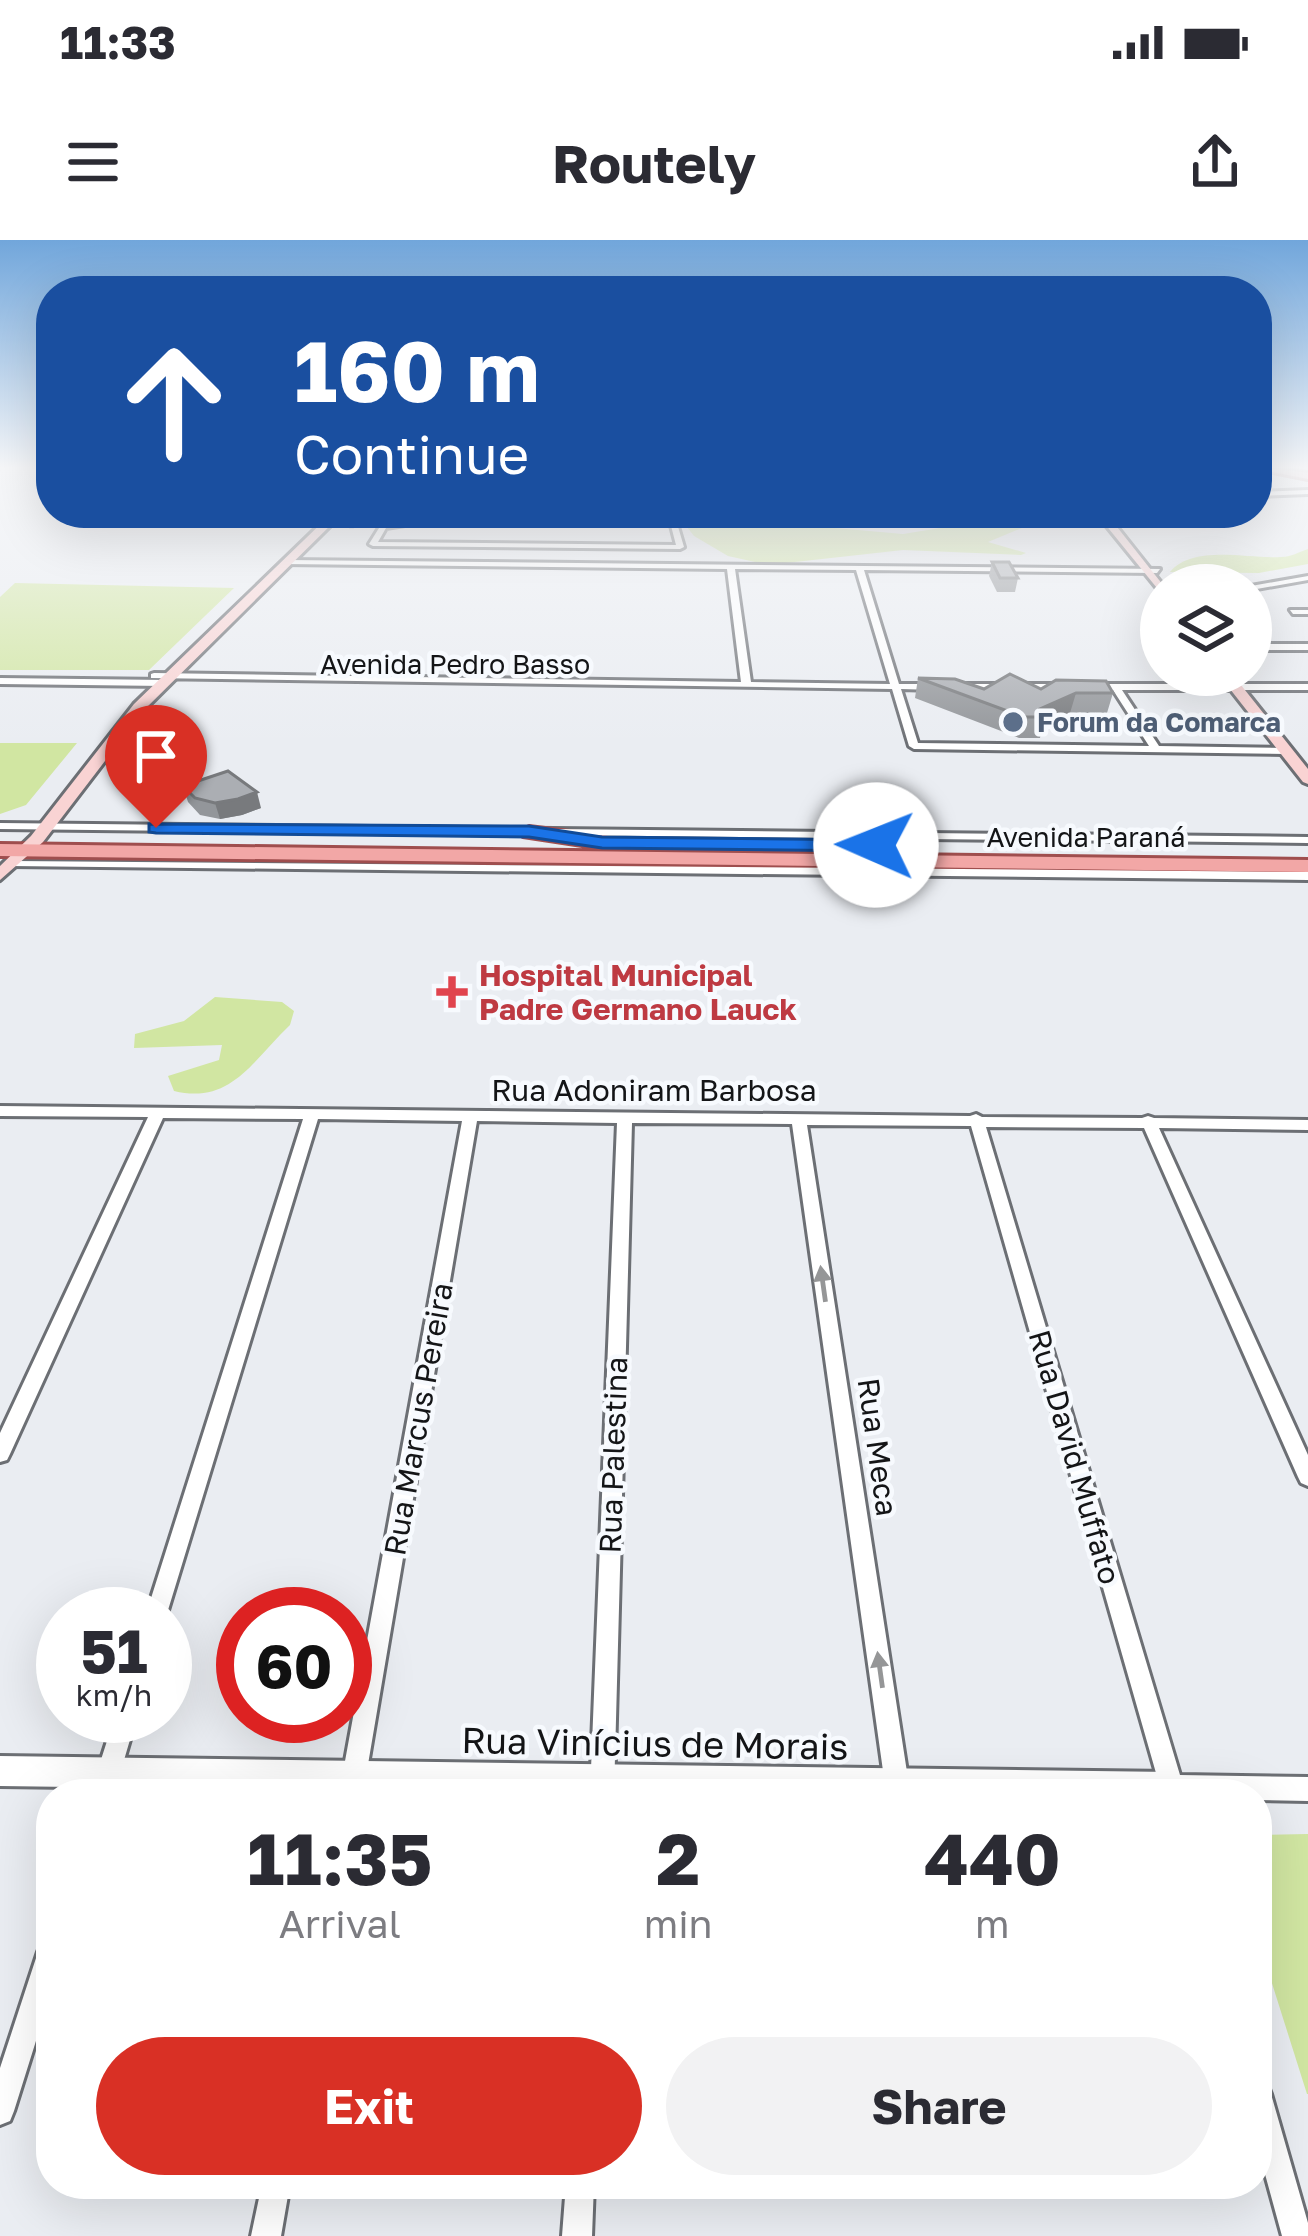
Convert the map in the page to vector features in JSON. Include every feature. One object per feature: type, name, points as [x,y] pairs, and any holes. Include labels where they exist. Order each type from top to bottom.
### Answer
[{"type":"main road","points":[[14,851],[87,749],[291,559]]},
{"type":"main road","points":[[14,851],[106,751],[159,679],[300,559]]},
{"type":"main road","points":[[1249,696],[1308,779]]},
{"type":"main road","points":[[1253,696],[1308,756]]},
{"type":"main road","points":[[87,749],[106,751]]},
{"type":"main road","points":[[529,832],[602,842]]},
{"type":"main road","name":"Avenida Paraná","points":[[14,851],[602,842],[644,851]]},
{"type":"main road","name":"Avenida Paraná","points":[[14,851],[1308,851]]},
{"type":"main road","name":"Avenida Paraná","points":[[684,851],[1198,871],[1308,866]]},
{"type":"main road","points":[[170,865],[203,853]]},
{"type":"street","points":[[287,562],[1140,570]]},
{"type":"street","points":[[730,569],[746,682]]},
{"type":"street","points":[[860,570],[892,687],[914,746],[1286,751]]},
{"type":"street","points":[[1272,584],[1308,578]]},
{"type":"street","points":[[1293,612],[1308,612]]},
{"type":"street","points":[[1272,647],[1308,647]]},
{"type":"street","name":"Avenida Pedro Basso","points":[[159,679],[1140,686]]},
{"type":"street","name":"Avenida Pedro Basso","points":[[0,681],[746,682],[892,687]]},
{"type":"street","name":"Avenida Pedro Basso","points":[[1272,684],[1308,687]]},
{"type":"street","points":[[1116,687],[1156,750]]},
{"type":"street","points":[[0,826],[14,851]]},
{"type":"street","points":[[14,851],[529,832],[1308,840]]},
{"type":"street","points":[[14,851],[170,865],[1198,871],[1308,876]]},
{"type":"street","points":[[0,1454],[158,1112]]},
{"type":"street","name":"Rua Adoniram Barbosa","points":[[1,1113],[1308,1125]]},
{"type":"street","points":[[166,1587],[312,1113]]},
{"type":"street","name":"Rua Marcus Pereira","points":[[354,1779],[471,1115]]},
{"type":"street","name":"Rua Palestina","points":[[602,1779],[625,1116]]},
{"type":"street","name":"Rua Meca","points":[[799,1118],[896,1779]]},
{"type":"street","name":"Rua David Muffato","points":[[976,1119],[1170,1779]]},
{"type":"street","points":[[1148,1121],[1308,1477]]},
{"type":"street","points":[[107,1779],[118,1743]]},
{"type":"street","name":"Rua Vinícius de Morais","points":[[0,1772],[61,1779]]},
{"type":"street","name":"Rua Vinícius de Morais","points":[[1272,1789],[1308,1789]]},
{"type":"street","points":[[0,2110],[36,1998]]},
{"type":"street","points":[[1272,2147],[1297,2236]]},
{"type":"street","points":[[266,2236],[273,2199]]},
{"type":"street","points":[[577,2236],[579,2199]]},
{"type":"green space","points":[[742,559],[821,559],[768,565]]},
{"type":"green space","points":[[1189,559],[1308,559],[1308,564],[1272,571],[1272,564],[1179,564]]},
{"type":"green space","points":[[15,583],[234,588],[149,670],[0,670],[0,597]]},
{"type":"green space","points":[[0,743],[77,743],[26,805],[0,814]]},
{"type":"green space","points":[[215,997],[282,1002],[294,1011],[290,1025],[240,1076],[211,1092],[174,1091],[168,1076],[219,1060],[222,1045],[134,1048],[135,1034],[184,1021]]},
{"type":"green space","points":[[1308,1834],[1308,2094],[1272,1983],[1272,1835]]},
{"type":"building","points":[[992,562],[1009,562],[1018,578],[1000,578]]},
{"type":"building","points":[[1010,674],[1041,689],[1056,680],[1106,681],[1113,693],[1076,693],[1040,709],[1045,717],[1024,717],[918,678],[955,679],[984,689]]},
{"type":"building","points":[[228,771],[257,792],[215,803],[195,798],[183,786]]},
{"type":"place","name":"Forum da Comarca","points":[[1013,722]]},
{"type":"place","name":"Hospital Municipal Padre Germano Lauck","points":[[452,992]]},
{"type":"route","points":[[156,828],[529,832],[602,842],[876,845]]}]
